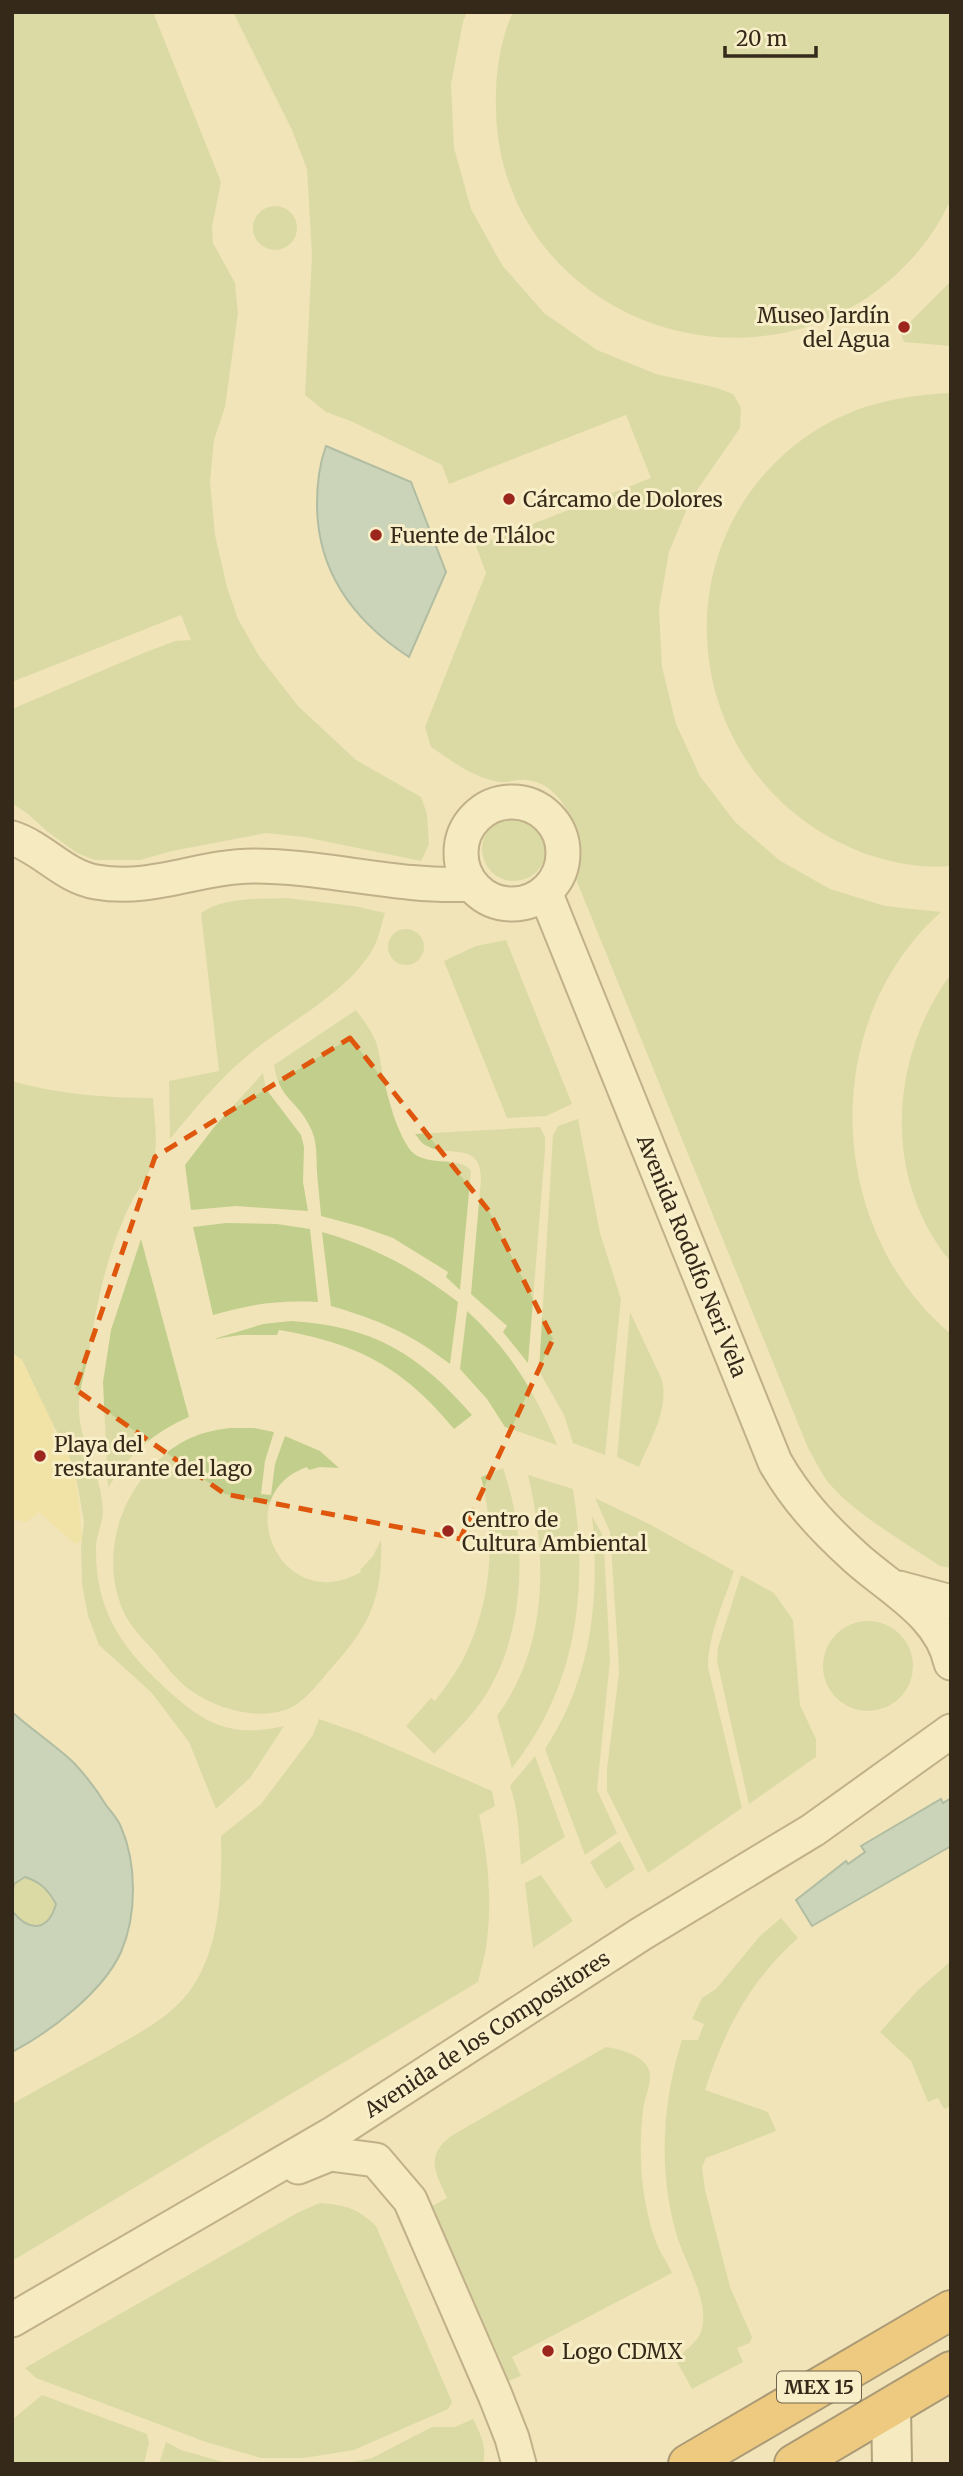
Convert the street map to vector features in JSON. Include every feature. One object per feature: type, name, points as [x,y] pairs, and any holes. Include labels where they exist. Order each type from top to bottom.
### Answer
[{"type":"highway","name":"MEX 15","points":[[688,2464],[951,2309]]},
{"type":"highway","name":"MEX 15","points":[[794,2464],[951,2371]]},
{"type":"street","points":[[516,801],[531,805],[546,814],[557,828],[563,845],[563,862],[556,879],[545,892],[530,902],[513,904],[497,902],[482,895],[470,884],[463,871],[461,841],[475,816],[487,807],[516,801]]},
{"type":"street","points":[[12,838],[40,853],[64,871],[94,882],[133,885],[158,883],[218,869],[252,866],[442,885],[470,884]]},
{"type":"street","name":"Avenida Rodolfo Neri Vela","points":[[545,892],[775,1462],[790,1489],[805,1508],[856,1559],[890,1585],[937,1629],[951,1663]]},
{"type":"street","name":"Avenida Rodolfo Neri Vela","points":[[890,1585],[951,1602]]},
{"type":"street","name":"Avenida de los Compositores","points":[[12,2320],[334,2133],[641,1934],[813,1830],[951,1731]]},
{"type":"street","points":[[227,2195],[330,2154],[376,2160],[410,2200],[495,2395],[519,2464]]},
{"type":"street","points":[[891,2408],[892,2464]]},
{"type":"highlighted area","points":[[350,1038],[489,1211],[553,1339],[460,1539],[225,1494],[75,1389],[155,1157]]},
{"type":"green space","points":[[12,12],[153,12],[221,182],[212,227],[213,243],[235,283],[238,313],[225,407],[214,440],[210,481],[215,535],[227,587],[238,619],[259,656],[298,706],[356,760],[421,797],[427,814],[429,844],[421,861],[304,837],[266,833],[140,860],[95,860],[77,853],[12,803],[12,709],[146,652],[175,641],[191,640],[181,615],[12,682]]},
{"type":"green space","points":[[233,12],[467,12],[451,84],[454,148],[471,209],[502,265],[544,313],[597,350],[656,374],[733,394],[741,408],[740,428],[691,499],[669,552],[659,609],[662,667],[676,724],[700,776],[735,822],[779,860],[830,889],[885,906],[941,912],[901,957],[873,1010],[857,1066],[853,1125],[860,1183],[879,1239],[909,1290],[951,1334],[951,1568],[940,1566],[851,1505],[827,1481],[808,1448],[575,877],[576,834],[568,812],[555,794],[537,782],[499,782],[463,768],[431,747],[425,727],[486,573],[476,546],[651,478],[626,415],[449,484],[442,465],[353,422],[326,412],[305,395],[312,255],[307,169],[292,130]]},
{"type":"green space","points":[[513,12],[951,12],[951,198],[944,214],[925,243],[889,281],[862,301],[803,328],[741,338],[680,332],[624,311],[573,277],[534,232],[507,176],[496,111],[496,86],[501,48]]},
{"type":"green space","points":[[275,206],[290,213],[297,228],[290,243],[275,250],[260,243],[253,228],[260,213]]},
{"type":"green space","points":[[951,281],[951,346],[904,342],[900,332]]},
{"type":"green space","points":[[951,393],[951,866],[934,867],[882,859],[849,847],[819,831],[771,792],[737,744],[715,691],[707,635],[712,578],[731,524],[763,475],[810,434],[843,416],[895,399]]},
{"type":"green space","points":[[514,817],[537,826],[546,849],[537,872],[514,881],[491,872],[482,849],[491,826]]},
{"type":"green space","points":[[287,898],[354,906],[385,913],[375,945],[348,980],[332,994],[236,1065],[170,1139],[169,1081],[219,1071],[201,913],[231,901]]},
{"type":"green space","points":[[406,929],[419,934],[424,947],[419,960],[406,965],[393,960],[388,947],[393,934]]},
{"type":"green space","points":[[506,940],[572,1104],[546,1116],[507,1118],[444,961],[476,946]]},
{"type":"green space","points":[[951,974],[951,1262],[929,1229],[913,1194],[904,1157],[902,1118],[906,1080],[915,1042],[930,1007]]},
{"type":"green space","points":[[356,1010],[376,1042],[391,1106],[408,1147],[422,1158],[458,1163],[471,1171],[460,1290],[446,1277],[448,1272],[393,1238],[321,1216],[314,1137],[304,1116],[280,1085],[274,1065]]},
{"type":"green space","points":[[263,1073],[266,1089],[301,1135],[304,1147],[303,1182],[308,1211],[236,1206],[191,1210],[185,1165],[215,1126]]},
{"type":"green space","points":[[12,1081],[82,1094],[153,1098],[155,1155],[124,1219],[107,1266],[81,1385],[79,1417],[102,1497],[103,1516],[96,1547],[100,1588],[105,1606],[122,1640],[162,1685],[203,1718],[231,1728],[247,1730],[284,1726],[250,1778],[216,1809],[189,1742],[151,1692],[99,1645],[88,1616],[82,1584],[81,1547],[84,1522],[77,1482],[66,1448],[22,1360],[12,1353]]},
{"type":"green space","points":[[578,1119],[600,1233],[621,1299],[605,1455],[573,1443],[564,1415],[539,1371],[553,1135],[558,1126]]},
{"type":"green space","points":[[540,1127],[545,1137],[545,1150],[528,1363],[503,1332],[507,1326],[471,1294],[480,1168],[470,1155],[427,1146],[415,1134]]},
{"type":"green space","points":[[226,1223],[277,1224],[310,1229],[318,1302],[265,1304],[213,1315],[193,1227]]},
{"type":"green space","points":[[322,1232],[394,1260],[458,1302],[450,1364],[394,1329],[331,1306]]},
{"type":"green space","points":[[141,1239],[189,1417],[142,1446],[108,1488],[103,1382],[111,1330]]},
{"type":"green space","points":[[467,1311],[496,1341],[520,1373],[557,1445],[505,1427],[487,1399],[460,1369]]},
{"type":"green space","points":[[630,1312],[662,1380],[663,1391],[661,1414],[639,1467],[617,1457]]},
{"type":"green space","points":[[291,1321],[346,1329],[392,1347],[433,1375],[472,1415],[454,1429],[435,1407],[397,1374],[377,1361],[332,1342],[279,1330],[277,1335],[241,1335],[214,1339],[263,1324]]},
{"type":"green space","points":[[254,1428],[274,1432],[265,1461],[261,1494],[271,1495],[275,1464],[285,1436],[320,1451],[339,1468],[320,1467],[309,1470],[307,1467],[283,1481],[270,1502],[268,1525],[274,1547],[288,1566],[308,1579],[332,1582],[361,1572],[381,1540],[376,1597],[363,1627],[309,1694],[297,1704],[272,1713],[232,1710],[206,1700],[185,1686],[130,1623],[115,1586],[113,1568],[116,1533],[138,1484],[158,1461],[176,1446],[206,1432]]},
{"type":"green space","points":[[503,1468],[517,1524],[519,1583],[516,1612],[500,1668],[487,1693],[462,1725],[434,1754],[406,1726],[431,1698],[435,1701],[444,1689],[464,1658],[475,1631],[486,1587],[490,1543],[486,1498],[481,1477]]},
{"type":"green space","points":[[528,1475],[573,1489],[578,1526],[578,1599],[564,1670],[551,1704],[534,1737],[512,1768],[497,1716],[514,1689],[526,1660],[535,1630],[539,1599],[538,1537]]},
{"type":"green space","points":[[595,1498],[734,1571],[714,1631],[708,1667],[742,1808],[648,1873],[607,1791],[607,1769],[619,1673],[610,1532]]},
{"type":"green space","points":[[592,1516],[602,1534],[604,1549],[610,1660],[597,1790],[617,1833],[585,1855],[545,1749],[573,1694],[589,1637],[595,1577]]},
{"type":"green space","points":[[741,1575],[774,1593],[793,1620],[800,1705],[816,1739],[816,1757],[749,1804],[717,1661],[718,1647]]},
{"type":"green space","points":[[868,1621],[885,1624],[900,1634],[910,1649],[913,1666],[910,1683],[900,1698],[885,1708],[868,1711],[851,1708],[836,1698],[826,1683],[823,1666],[826,1649],[836,1634],[851,1624]]},
{"type":"green space","points":[[319,1719],[359,1733],[492,1791],[495,1806],[479,1815],[487,1861],[489,1909],[486,1945],[478,1982],[12,2261],[12,2104],[137,2034],[164,2017],[186,1995],[204,1967],[215,1931],[220,1893],[221,1836],[261,1804],[313,1735]]},
{"type":"green space","points":[[535,1756],[565,1837],[521,1865],[517,1815],[510,1786]]},
{"type":"green space","points":[[620,1841],[635,1869],[606,1889],[590,1862]]},
{"type":"green space","points":[[541,1875],[573,1921],[533,1948],[525,1883]]},
{"type":"green space","points":[[25,1877],[43,1887],[56,1904],[48,1920],[37,1926],[25,1923],[12,1911],[14,1884]]},
{"type":"green space","points":[[781,1918],[798,1938],[752,1989],[730,2027],[705,2090],[768,2112],[776,2131],[706,2158],[702,2167],[705,2190],[730,2287],[752,2337],[750,2343],[737,2348],[743,2362],[692,2389],[677,2362],[698,2338],[703,2317],[699,2294],[677,2236],[667,2188],[665,2138],[670,2088],[682,2040],[698,2040],[704,2024],[692,2019],[702,1998],[716,1989],[760,1936]]},
{"type":"green space","points":[[951,1961],[951,2106],[944,2109],[938,2098],[928,2102],[911,2061],[880,2032],[918,1990]]},
{"type":"green space","points":[[606,2047],[639,2058],[650,2074],[642,2127],[642,2176],[650,2224],[672,2273],[512,2357],[521,2376],[503,2383],[430,2207],[447,2198],[436,2172],[435,2158],[443,2143],[451,2136]]},
{"type":"green space","points":[[320,2203],[350,2208],[376,2226],[452,2402],[448,2409],[354,2450],[304,2458],[261,2458],[206,2442],[36,2378],[25,2368],[299,2212]]},
{"type":"green space","points":[[42,2395],[147,2434],[149,2443],[144,2464],[12,2464],[12,2420]]},
{"type":"green space","points":[[473,2419],[484,2446],[483,2464],[344,2464],[372,2458],[432,2427],[455,2427]]},
{"type":"green space","points":[[166,2442],[181,2450],[230,2464],[159,2464]]},
{"type":"sand","name":"Playa del restaurante del lago","points":[[12,1355],[22,1360],[53,1424],[54,1437],[62,1444],[73,1469],[82,1540],[75,1544],[39,1512],[27,1522],[12,1519]]},
{"type":"water","name":"Fuente de Tláloc","points":[[326,446],[411,482],[446,572],[409,657],[389,643],[356,611],[332,573],[319,529],[317,504],[319,475]]},
{"type":"water","points":[[12,1712],[74,1763],[116,1818],[130,1857],[133,1889],[126,1938],[113,1967],[102,1982],[74,2010],[43,2034],[12,2052],[12,1911],[25,1923],[37,1926],[48,1920],[56,1904],[43,1887],[25,1877],[14,1884],[12,1896]]},
{"type":"water","points":[[951,1798],[951,1846],[812,1926],[796,1900],[846,1861],[848,1864],[865,1852],[861,1846],[941,1799],[943,1803]]},
{"type":"place","name":"Museo Jardín del Agua","points":[[904,327]]},
{"type":"place","name":"Cárcamo de Dolores","points":[[509,499]]},
{"type":"place","name":"Fuente de Tláloc","points":[[376,535]]},
{"type":"place","name":"Playa del restaurante del lago","points":[[40,1456]]},
{"type":"place","name":"Centro de Cultura Ambiental","points":[[448,1531]]},
{"type":"place","name":"Logo CDMX","points":[[548,2351]]}]
